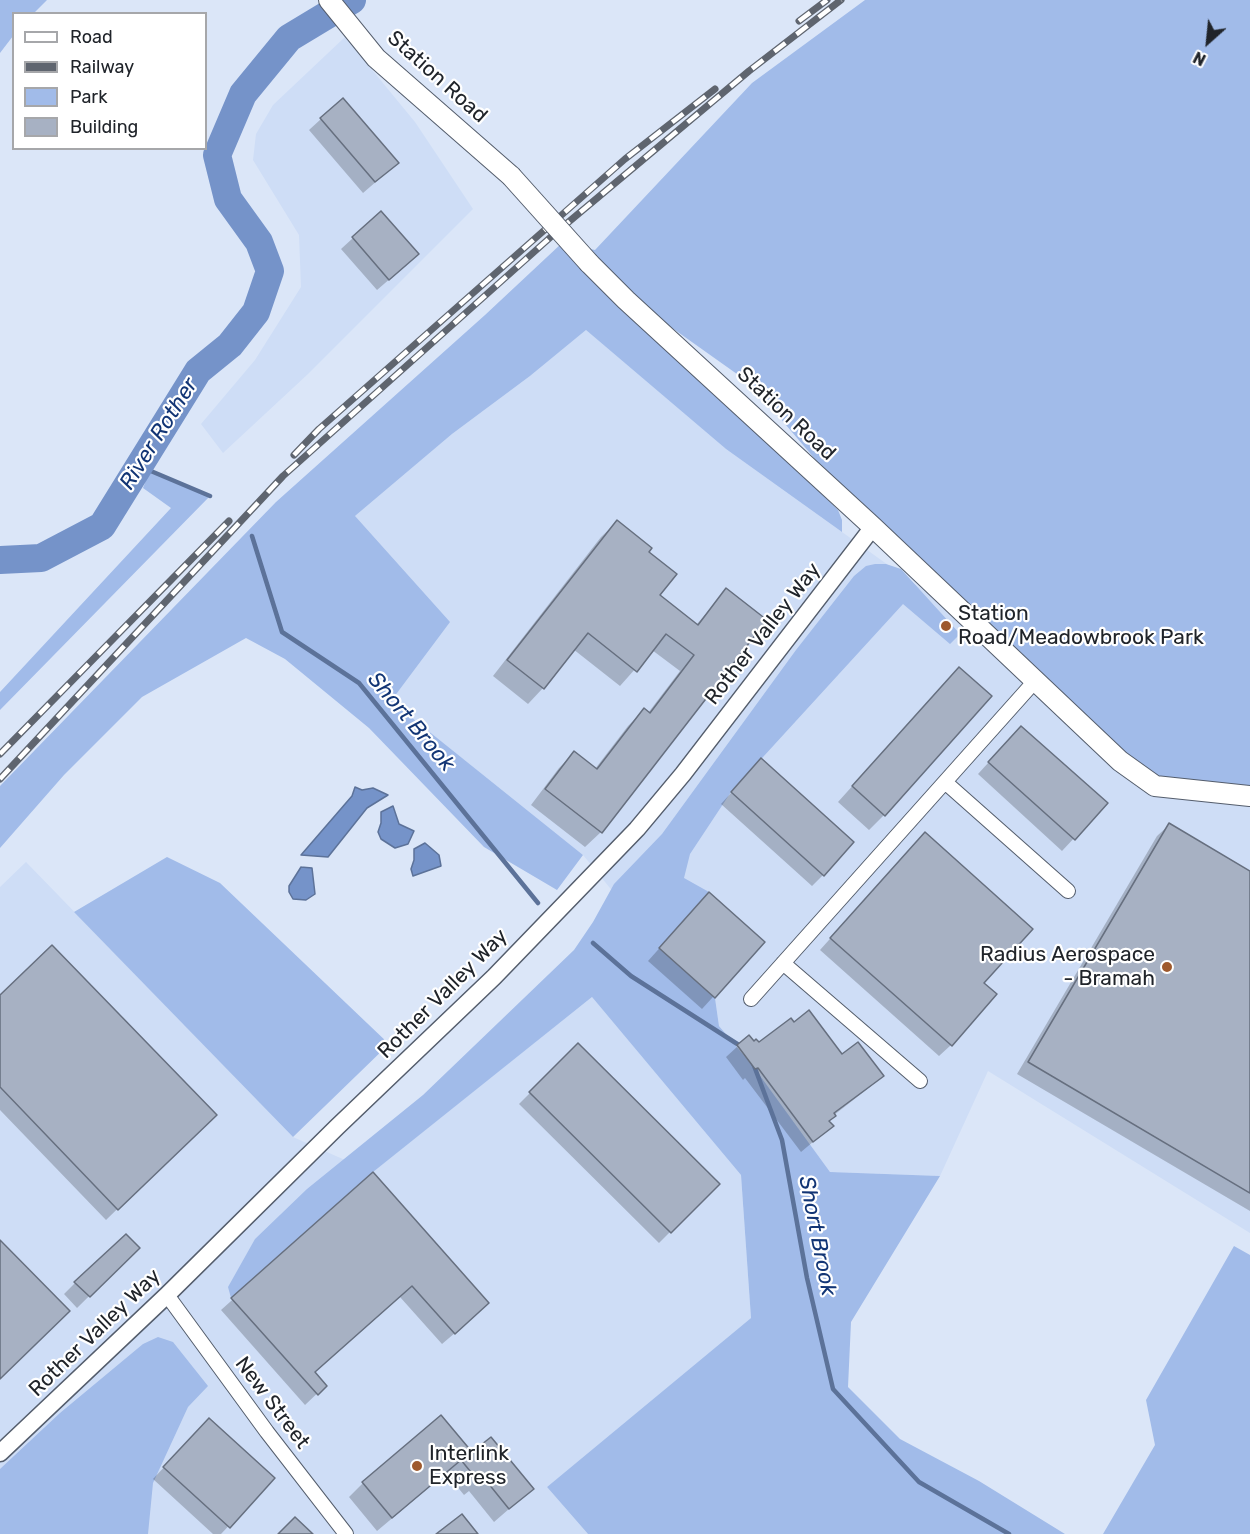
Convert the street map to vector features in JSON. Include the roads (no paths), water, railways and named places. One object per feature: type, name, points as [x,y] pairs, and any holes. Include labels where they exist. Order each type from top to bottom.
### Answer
[{"type":"main road","name":"Station Road","points":[[329,0],[376,58],[511,176],[606,281],[873,527],[1120,761],[1155,786],[1250,796]]},
{"type":"street","name":"Rother Valley Way","points":[[0,1453],[167,1295],[494,977],[637,829],[683,774],[873,527]]},
{"type":"street","points":[[751,999],[1035,681]]},
{"type":"street","points":[[945,782],[1068,891]]},
{"type":"street","points":[[783,963],[920,1081]]},
{"type":"street","name":"New Street","points":[[167,1295],[345,1534]]},
{"type":"waterway","name":"River Rother","points":[[0,560],[41,558],[102,526],[198,371],[230,345],[256,312],[270,271],[259,242],[228,199],[217,155],[243,94],[289,38],[352,0]]},
{"type":"waterway","name":"Short Brook","points":[[139,466],[210,496]]},
{"type":"waterway","name":"Short Brook","points":[[252,536],[282,632],[359,683],[538,903]]},
{"type":"waterway","name":"Short Brook","points":[[593,943],[631,976],[742,1047]]},
{"type":"waterway","name":"Short Brook","points":[[753,1063],[782,1140],[807,1278],[833,1389],[919,1482],[1009,1534]]},
{"type":"railway","points":[[799,21],[827,0]]},
{"type":"railway","points":[[0,779],[283,476],[553,235],[749,71],[841,0]]},
{"type":"railway","points":[[294,455],[319,429],[625,159],[715,89]]},
{"type":"railway","points":[[0,754],[229,521]]},
{"type":"place","name":"Station Road/Meadowbrook Park","points":[[946,626]]},
{"type":"place","name":"Radius Aerospace - Bramah","points":[[1167,967]]},
{"type":"place","name":"Interlink Express","points":[[417,1466]]}]
